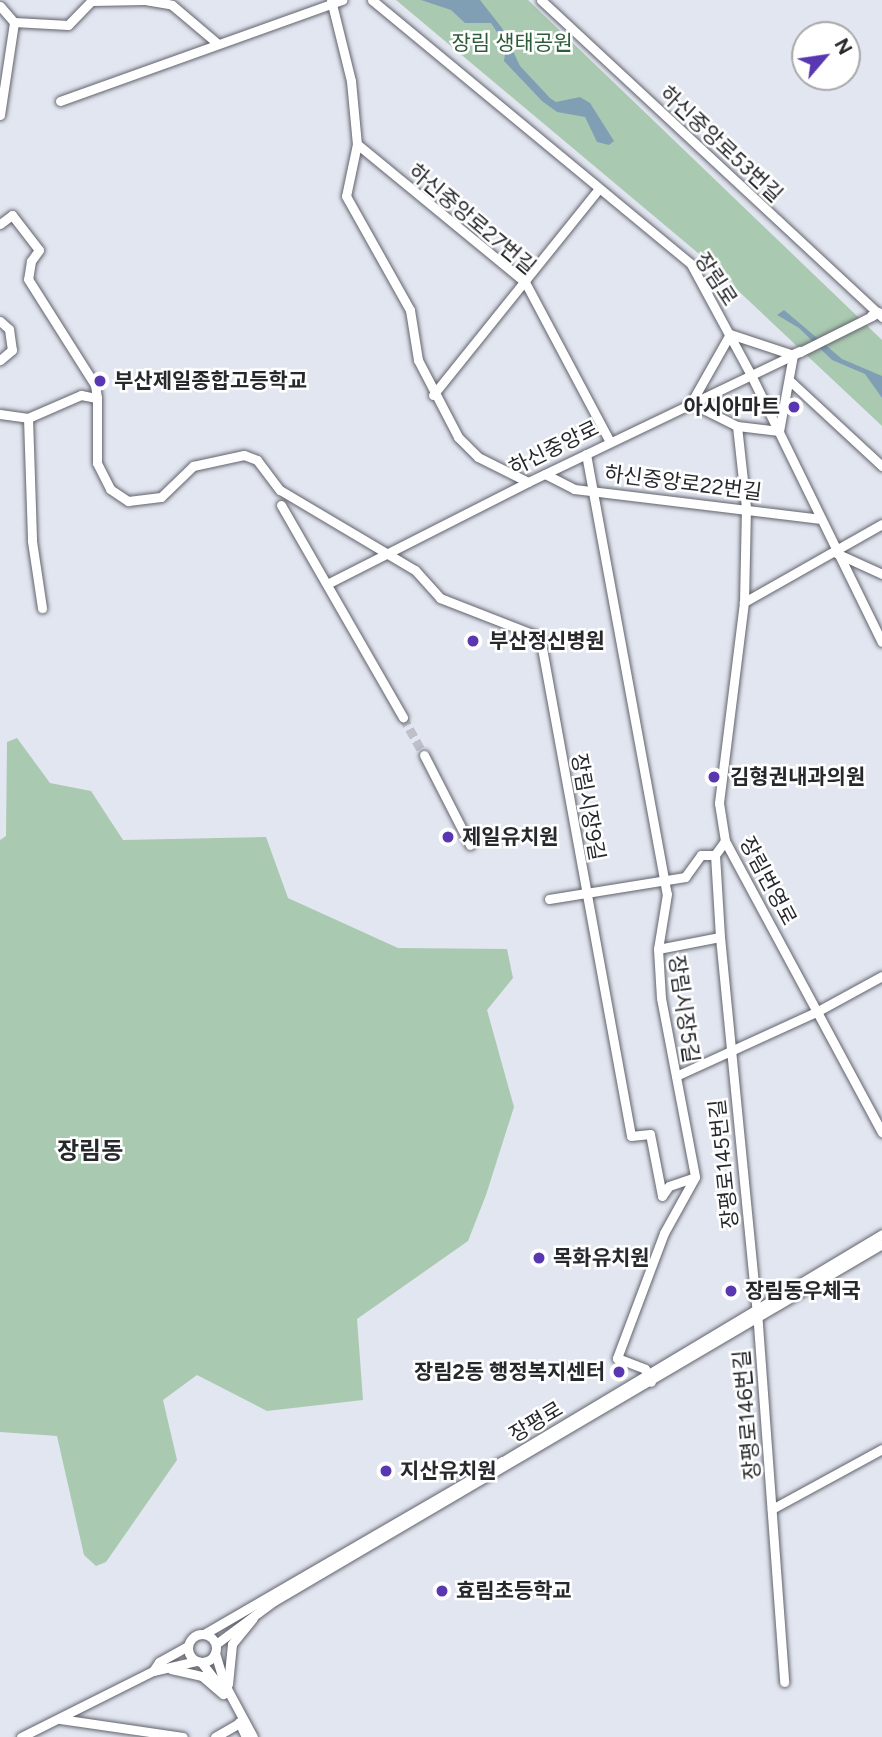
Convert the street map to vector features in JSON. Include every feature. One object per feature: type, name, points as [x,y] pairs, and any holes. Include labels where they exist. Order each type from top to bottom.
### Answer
[{"type":"street","points":[[0,6],[14,22],[68,25],[92,1],[145,0],[172,5],[217,43]]},
{"type":"street","name":"장림로","points":[[372,0],[598,190],[691,264],[751,374],[836,553],[882,642]]},
{"type":"street","name":"하신중앙로53번길","points":[[541,0],[879,314]]},
{"type":"street","points":[[60,101],[217,43],[256,33],[335,1],[351,81],[357,144],[346,196],[410,310],[418,360],[457,437],[478,457],[528,482]]},
{"type":"street","points":[[0,115],[14,22]]},
{"type":"street","name":"하신중앙로27번길","points":[[357,144],[525,282],[611,442]]},
{"type":"street","points":[[433,394],[598,190]]},
{"type":"street","points":[[0,223],[12,215],[39,250],[31,261],[28,279],[95,386],[97,463],[117,498],[153,500],[193,466],[244,455],[257,460],[280,490],[388,554]]},
{"type":"street","name":"하신중앙로","points":[[327,584],[544,474],[879,314]]},
{"type":"street","points":[[0,321],[9,329],[12,350],[0,360]]},
{"type":"street","points":[[730,334],[796,354],[779,431],[737,426],[691,403],[730,334]]},
{"type":"street","points":[[789,380],[882,466]]},
{"type":"street","points":[[0,414],[28,418],[81,395],[97,398]]},
{"type":"street","points":[[28,418],[32,541],[42,608]]},
{"type":"street","name":"장림번영로","points":[[737,426],[746,508],[744,602],[719,803],[726,841],[882,1132]]},
{"type":"street","name":"장림시장5길","points":[[586,454],[667,894],[658,949],[661,998],[695,1177]]},
{"type":"street","name":"하신중앙로22번길","points":[[544,474],[574,489],[594,489],[821,519]]},
{"type":"street","points":[[281,505],[403,717]]},
{"type":"street","points":[[744,602],[836,553],[882,524]]},
{"type":"street","points":[[836,553],[882,574]]},
{"type":"street","name":"장림시장9길","points":[[388,554],[415,570],[440,598],[540,637],[631,1136],[650,1134],[662,1196],[669,1186],[695,1177]]},
{"type":"street","points":[[424,755],[470,845]]},
{"type":"street","points":[[549,899],[685,877],[701,855],[715,855],[726,841]]},
{"type":"street","name":"장평로145번길","points":[[715,855],[730,1054],[757,1315]]},
{"type":"street","points":[[658,949],[720,937]]},
{"type":"street","points":[[676,1076],[730,1054],[818,1012],[882,976]]},
{"type":"street","points":[[650,1379],[645,1369],[617,1357],[663,1233],[695,1177]]},
{"type":"street","name":"장평로","points":[[757,1315],[882,1234]]},
{"type":"street","name":"장평로","points":[[166,1669],[199,1661],[258,1611],[356,1551],[882,1244]]},
{"type":"street","name":"장평로146번길","points":[[757,1315],[783,1682]]},
{"type":"street","points":[[772,1509],[882,1449]]},
{"type":"street","name":"장평로","points":[[152,1671],[159,1662],[188,1646],[193,1636],[204,1634],[356,1551]]},
{"type":"street","points":[[227,1693],[232,1644],[258,1611]]},
{"type":"street","points":[[204,1634],[216,1649],[227,1693],[246,1737]]},
{"type":"street","points":[[188,1646],[227,1693],[253,1737]]},
{"type":"street","points":[[21,1737],[152,1671],[166,1669],[202,1676],[227,1693]]},
{"type":"street","points":[[58,1719],[183,1737]]},
{"type":"street","points":[[215,1737],[239,1723]]},
{"type":"green space","name":"장림 생태공원","points":[[396,0],[528,0],[882,340],[882,426],[698,253]]},
{"type":"green space","points":[[17,738],[50,783],[91,791],[123,840],[266,837],[288,898],[398,948],[507,949],[513,978],[487,1010],[514,1107],[486,1195],[468,1241],[357,1319],[363,1400],[267,1411],[197,1375],[163,1400],[177,1460],[106,1562],[96,1566],[84,1555],[57,1436],[0,1432],[0,840],[6,836],[7,742]]},
{"type":"water","points":[[421,0],[480,0],[502,28],[520,66],[550,98],[556,102],[580,97],[590,103],[614,141],[609,145],[597,142],[585,117],[557,112],[542,101],[504,61],[506,46],[491,23],[465,23],[451,10]]},
{"type":"water","points":[[784,310],[842,359],[882,376],[882,398],[865,374],[832,360],[799,328],[777,315]]},
{"type":"tunnel","points":[[403,717],[424,755]]},
{"type":"place","name":"부산제일종합고등학교","points":[[100,381]]},
{"type":"place","name":"아시아마트","points":[[794,407]]},
{"type":"place","name":"부산정신병원","points":[[473,641]]},
{"type":"place","name":"김형권내과의원","points":[[714,777]]},
{"type":"place","name":"제일유치원","points":[[448,837]]},
{"type":"place","name":"목화유치원","points":[[539,1258]]},
{"type":"place","name":"장림동우체국","points":[[731,1291]]},
{"type":"place","name":"장림2동 행정복지센터","points":[[619,1372]]},
{"type":"place","name":"지산유치원","points":[[386,1471]]},
{"type":"place","name":"효림초등학교","points":[[442,1591]]},
{"type":"district","name":"장림동","points":[[90,1151]]}]
